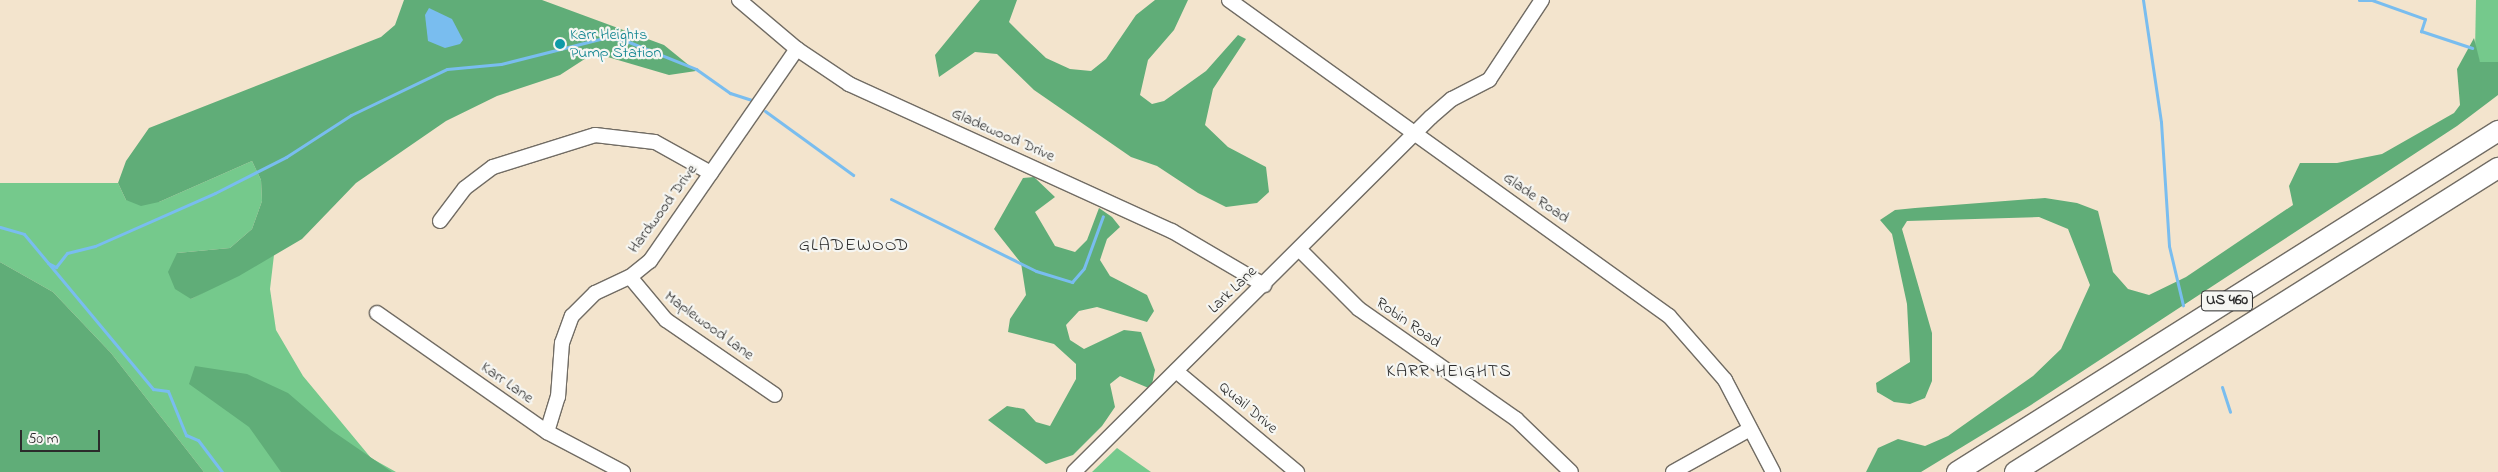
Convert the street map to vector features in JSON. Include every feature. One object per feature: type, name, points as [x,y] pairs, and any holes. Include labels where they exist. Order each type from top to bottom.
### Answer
[{"type":"highway","name":"US 460","points":[[1957,472],[2498,131]]},
{"type":"highway","name":"US 460","points":[[2015,472],[2498,168]]},
{"type":"street","name":"Gladewood Drive","points":[[739,0],[797,49],[849,84],[1172,232],[1264,285]]},
{"type":"street","name":"Glade Road","points":[[1228,0],[1669,316],[1713,362],[1773,472]]},
{"type":"street","name":"Lark Lane","points":[[1074,472],[1452,99],[1489,80],[1542,0]]},
{"type":"street","name":"Hardwood Drive","points":[[547,432],[558,397],[562,343],[572,316],[595,292],[630,277],[650,261],[797,49]]},
{"type":"street","points":[[440,221],[465,188],[493,167],[594,135],[655,142],[711,173]]},
{"type":"street","name":"Robin Road","points":[[1300,250],[1359,309],[1524,425],[1572,472]]},
{"type":"street","name":"Maplewood Lane","points":[[630,277],[666,320],[775,395]]},
{"type":"street","name":"Karr Lane","points":[[377,313],[547,432],[623,472]]},
{"type":"street","name":"Quail Drive","points":[[1176,371],[1297,472]]},
{"type":"street","points":[[1673,472],[1750,429]]},
{"type":"green space","points":[[404,0],[542,0],[664,45],[696,71],[669,75],[594,53],[560,75],[497,96],[446,121],[356,183],[302,239],[239,276],[191,299],[175,289],[168,272],[177,253],[230,248],[252,229],[262,201],[261,180],[252,161],[159,202],[141,206],[126,200],[118,183],[126,161],[149,128],[381,37],[395,25]]},
{"type":"green space","points":[[980,0],[1017,0],[1009,22],[1026,39],[1046,58],[1070,69],[1091,71],[1106,59],[1136,15],[1155,0],[1188,0],[1174,30],[1148,60],[1140,95],[1152,104],[1164,101],[1206,71],[1238,35],[1246,39],[1213,89],[1205,125],[1228,147],[1266,167],[1269,192],[1257,203],[1226,207],[1198,193],[1157,166],[1131,157],[1034,90],[997,54],[975,52],[939,77],[935,55]]},
{"type":"green space","points":[[2476,0],[2498,0],[2498,62],[2480,63],[2475,51]]},
{"type":"green space","points":[[2474,38],[2480,62],[2498,62],[2498,95],[2457,126],[2031,405],[1921,472],[1866,472],[1878,448],[1898,439],[1925,446],[1948,436],[2033,376],[2061,349],[2090,285],[2068,229],[2039,217],[1907,221],[1902,229],[1932,333],[1932,381],[1925,398],[1910,404],[1894,402],[1877,392],[1876,383],[1910,362],[1907,304],[1892,234],[1880,220],[1895,210],[1915,208],[2045,198],[2077,203],[2098,211],[2113,272],[2128,289],[2149,295],[2186,277],[2293,205],[2289,186],[2300,163],[2337,163],[2382,154],[2454,113],[2460,105],[2457,69]]},
{"type":"green space","points":[[252,161],[261,180],[262,201],[252,229],[230,248],[177,253],[191,299],[274,255],[270,289],[276,330],[303,376],[371,458],[396,472],[204,472],[111,353],[53,292],[0,262],[0,183],[118,183],[126,200],[159,202]]},
{"type":"green space","points":[[1034,177],[1055,197],[1035,212],[1055,246],[1075,252],[1087,240],[1099,208],[1112,217],[1120,227],[1107,239],[1100,260],[1110,276],[1147,295],[1154,311],[1147,322],[1097,307],[1079,311],[1066,325],[1070,340],[1084,349],[1124,330],[1141,332],[1155,370],[1151,389],[1120,376],[1110,384],[1115,407],[1102,426],[1073,455],[1046,464],[988,420],[1007,406],[1024,409],[1036,422],[1050,426],[1076,379],[1076,364],[1054,344],[1008,332],[1010,319],[1026,295],[1021,263],[994,229],[1023,178]]},
{"type":"green space","points":[[0,262],[53,292],[111,353],[204,472],[0,472]]},
{"type":"green space","points":[[195,366],[247,374],[288,393],[331,430],[392,472],[281,472],[249,427],[189,384]]},
{"type":"green space","points":[[1117,448],[1151,472],[1092,472]]},
{"type":"water","points":[[429,8],[452,19],[463,40],[460,44],[445,48],[428,41],[425,15]]},
{"type":"waterway","points":[[2143,0],[2161,122],[2169,246],[2183,305]]},
{"type":"waterway","points":[[2359,0],[2371,0]]},
{"type":"waterway","points":[[2372,0],[2425,19],[2421,31],[2472,48]]},
{"type":"waterway","points":[[48,263],[56,267],[67,253],[95,246],[215,193],[286,157],[351,115],[447,69],[501,64],[604,38],[624,40],[696,69],[730,93],[751,100]]},
{"type":"waterway","points":[[765,111],[853,175]]},
{"type":"waterway","points":[[891,199],[1036,271],[1072,282],[1084,268],[1103,216]]},
{"type":"waterway","points":[[0,227],[24,234],[153,389],[168,391],[186,435],[198,440],[222,472]]},
{"type":"waterway","points":[[2222,387],[2230,412]]},
{"type":"place","name":"Karr Heights Pump Station","points":[[560,44]]},
{"type":"district","name":"GLADEWOOD","points":[[854,246]]},
{"type":"district","name":"KARR HEIGHTS","points":[[1449,372]]}]
